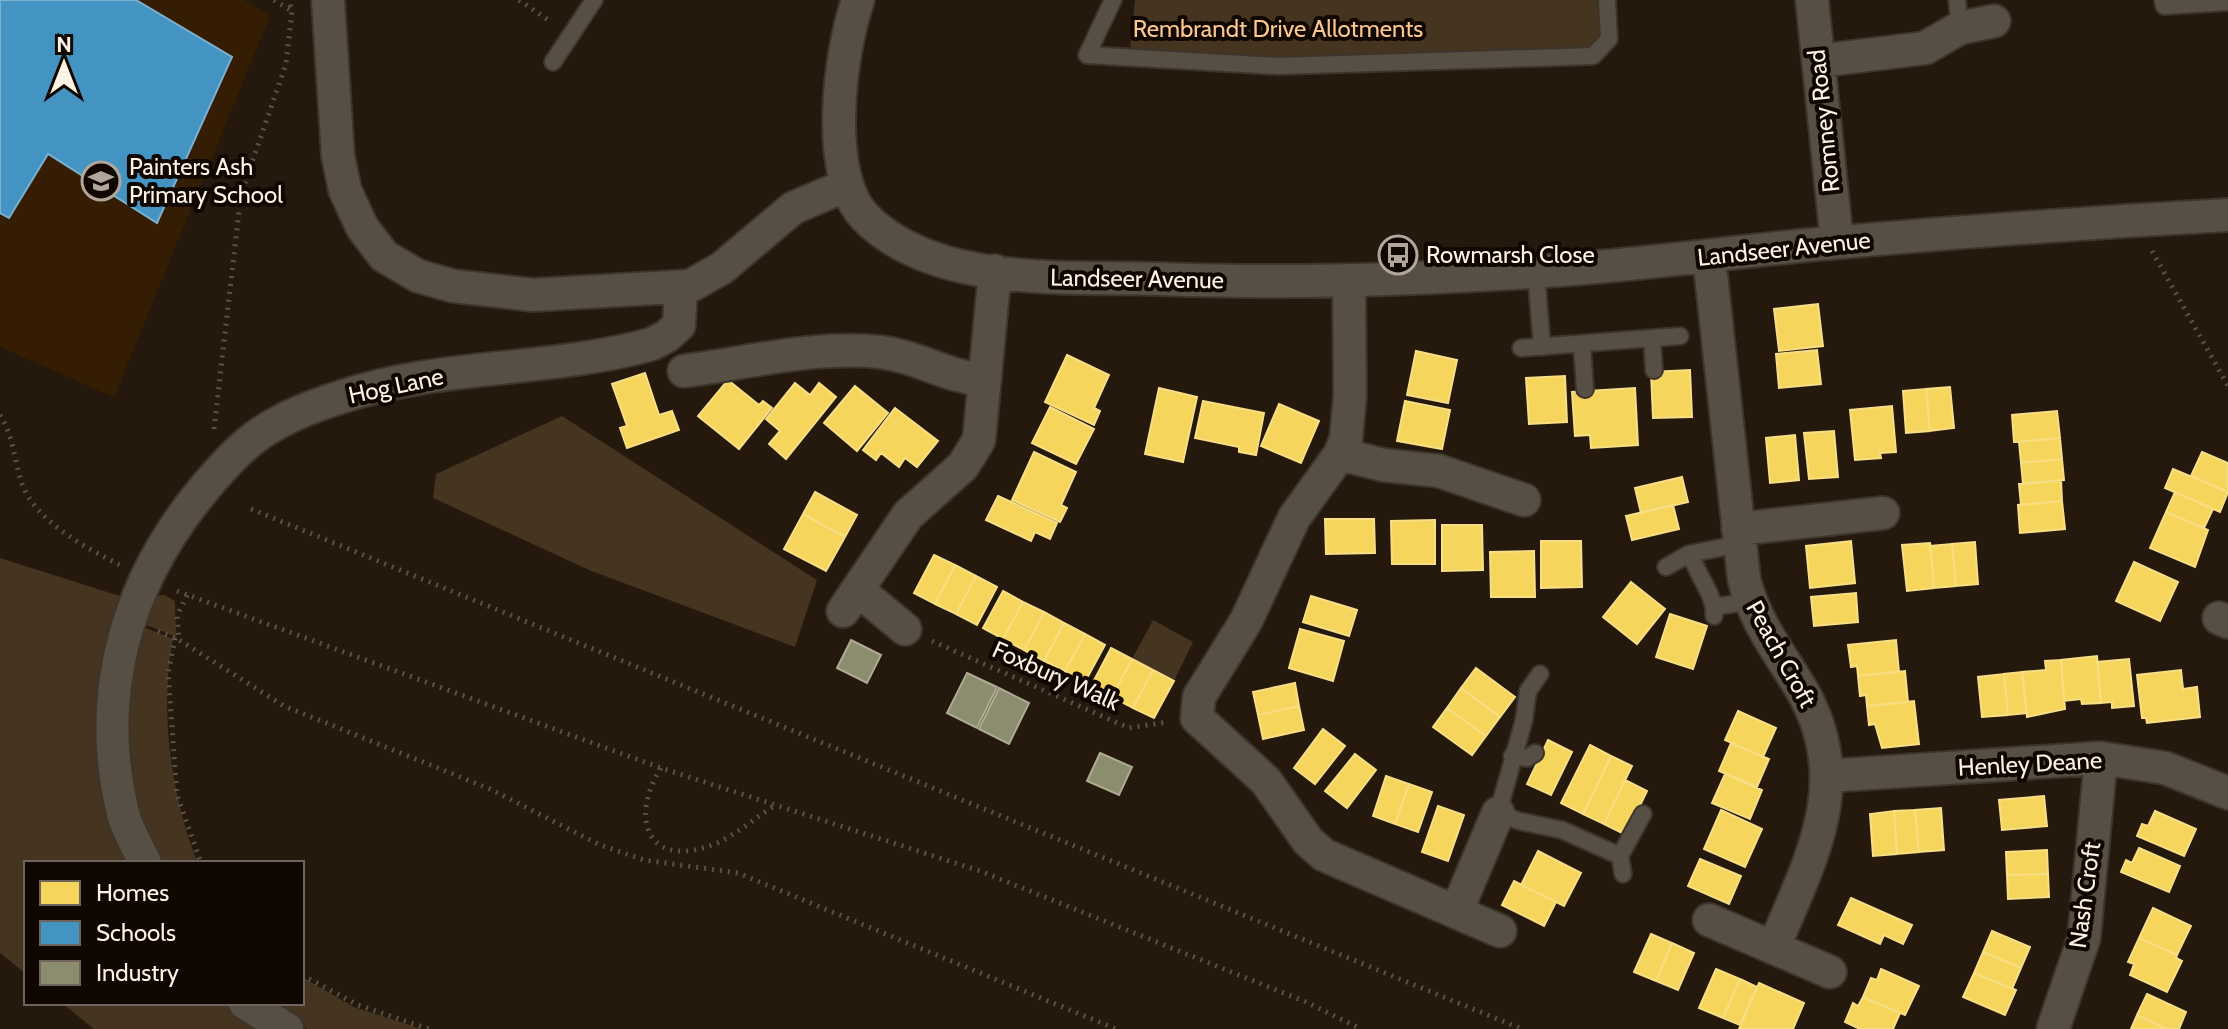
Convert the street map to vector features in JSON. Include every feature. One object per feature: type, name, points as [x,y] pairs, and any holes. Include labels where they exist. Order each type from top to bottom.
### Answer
[{"type":"street","points":[[328,0],[341,177],[355,214],[384,256],[405,270],[437,281],[521,295],[681,288],[699,283],[722,268],[793,208],[847,185],[841,143],[842,90],[847,36],[858,0]]},
{"type":"street","name":"Romney Road","points":[[1812,0],[1837,242]]},
{"type":"street","points":[[1818,61],[1925,48],[1959,14],[1994,21]]},
{"type":"street","name":"Landseer Avenue","points":[[847,185],[864,216],[895,239],[933,257],[995,271],[1075,278],[1349,283],[1536,272],[1837,242],[2228,215]]},
{"type":"street","name":"Peach Croft","points":[[1709,256],[1738,536],[1750,601],[1811,708],[1822,739],[1827,776],[1819,837],[1774,947]]},
{"type":"street","points":[[905,629],[850,600],[908,515],[971,457],[981,433],[995,271]]},
{"type":"street","points":[[1349,283],[1349,427],[1340,454],[1294,518],[1246,621],[1199,697],[1197,718],[1266,781],[1308,841],[1324,855],[1343,866],[1457,910],[1500,931]]},
{"type":"street","name":"Hog Lane","points":[[145,577],[173,528],[210,482],[247,444],[276,423],[341,397],[409,380],[590,356],[652,344],[679,325],[681,288]]},
{"type":"street","points":[[684,371],[819,353],[864,351],[912,357],[947,375],[985,380]]},
{"type":"street","points":[[1340,454],[1383,465],[1439,471],[1515,503]]},
{"type":"street","points":[[1738,536],[1883,513]]},
{"type":"street","points":[[144,861],[123,815],[110,716],[120,653],[145,577]]},
{"type":"street","name":"Henley Deane","points":[[1827,776],[2101,758],[2165,768],[2228,793]]},
{"type":"street","name":"Nash Croft","points":[[2053,1029],[2084,938],[2101,758]]},
{"type":"street","points":[[1457,910],[1498,813]]},
{"type":"street","points":[[1709,920],[1830,972]]},
{"type":"street","points":[[248,1005],[287,1029]]},
{"type":"lane","points":[[553,62],[594,0]]},
{"type":"lane","points":[[1113,0],[1087,55],[1278,66],[1593,56],[1609,39],[1607,0]]},
{"type":"lane","points":[[2163,0],[2164,6],[2228,2]]},
{"type":"lane","points":[[1536,272],[1542,347]]},
{"type":"lane","points":[[1521,348],[1582,346],[1680,336]]},
{"type":"lane","points":[[1652,339],[1654,370]]},
{"type":"lane","points":[[1582,346],[1585,389]]},
{"type":"lane","points":[[1666,567],[1738,536]]},
{"type":"lane","points":[[1691,554],[1714,612],[1750,601]]},
{"type":"lane","points":[[1540,674],[1522,685],[1525,719],[1498,813],[1562,830],[1620,856]]},
{"type":"lane","points":[[1525,719],[1535,717],[1541,710]]},
{"type":"lane","points":[[1512,756],[1527,758],[1535,753]]},
{"type":"lane","points":[[1623,874],[1620,856],[1643,814]]},
{"type":"path","points":[[214,434],[241,194],[286,64],[292,11],[289,0]]},
{"type":"path","points":[[519,0],[571,36]]},
{"type":"path","points":[[2135,220],[2228,386]]},
{"type":"path","points":[[0,415],[29,496],[45,515],[81,543],[145,577],[661,768],[980,871],[1306,1002],[1361,1029]]},
{"type":"path","points":[[251,509],[1522,1029]]},
{"type":"path","points":[[187,595],[177,616],[179,640],[248,679],[284,706],[490,789],[600,845],[644,860],[738,873],[1116,1029]]},
{"type":"path","name":"Foxbury Walk","points":[[905,629],[1129,728],[1197,718]]},
{"type":"path","points":[[175,638],[168,673],[177,795],[200,861]]},
{"type":"path","points":[[661,768],[643,806],[644,826],[658,844],[681,852],[717,843],[776,805]]},
{"type":"path","points":[[304,976],[358,1005],[429,1029]]},
{"type":"shaded area","name":"Painters Ash Primary School","points":[[0,0],[244,0],[270,16],[114,397],[0,347]]},
{"type":"green space","name":"Rembrandt Drive Allotments","points":[[1135,0],[1597,0],[1600,35],[1587,51],[1277,61],[1130,49]]},
{"type":"green space","points":[[562,416],[817,580],[795,647],[589,570],[433,498],[436,474]]},
{"type":"green space","points":[[0,558],[123,597],[105,666],[136,861],[24,861],[24,972],[0,953]]},
{"type":"green space","points":[[164,595],[175,601],[176,637],[142,623],[154,596]]},
{"type":"green space","points":[[1153,620],[1193,642],[1174,681],[1132,659]]},
{"type":"green space","points":[[141,626],[173,639],[167,694],[170,752],[181,810],[197,861],[150,861],[121,740]]},
{"type":"green space","points":[[304,978],[354,1007],[422,1029],[307,1029],[267,1005],[304,1005]]},
{"type":"green space","points":[[64,1005],[236,1005],[266,1029],[94,1029]]},
{"type":"building: Homes","points":[[1818,304],[1823,346],[1779,351],[1774,309]]},
{"type":"building: Homes","points":[[1817,350],[1821,384],[1779,388],[1776,354]]},
{"type":"building: Homes","points":[[1416,351],[1457,360],[1448,403],[1407,395]]},
{"type":"building: Homes","points":[[1067,355],[1109,375],[1094,408],[1100,411],[1094,425],[1045,402]]},
{"type":"building: Homes","points":[[1690,370],[1692,417],[1653,418],[1651,372]]},
{"type":"building: Homes","points":[[645,373],[659,415],[672,411],[679,430],[627,448],[620,428],[627,426],[612,384]]},
{"type":"building: Homes","points":[[1565,376],[1567,422],[1529,424],[1526,378]]},
{"type":"building: Homes","points":[[728,380],[759,405],[763,401],[772,408],[739,449],[698,416]]},
{"type":"building: Homes","points":[[795,383],[810,395],[819,383],[836,397],[786,459],[769,444],[780,431],[766,419]]},
{"type":"building: Homes","points":[[855,386],[888,413],[857,451],[824,423]]},
{"type":"building: Homes","points":[[1950,387],[1954,428],[1930,431],[1926,389]]},
{"type":"building: Homes","points":[[1159,388],[1197,397],[1183,462],[1145,454]]},
{"type":"building: Homes","points":[[1635,388],[1638,445],[1591,448],[1590,435],[1575,436],[1572,392]]},
{"type":"building: Homes","points":[[1926,389],[1930,431],[1906,433],[1903,391]]},
{"type":"building: Homes","points":[[1203,401],[1264,413],[1256,455],[1239,452],[1239,447],[1195,438]]},
{"type":"building: Homes","points":[[1405,401],[1450,410],[1442,449],[1397,441]]},
{"type":"building: Homes","points":[[1279,404],[1319,421],[1301,463],[1261,446]]},
{"type":"building: Homes","points":[[1892,406],[1896,452],[1880,453],[1881,458],[1855,460],[1850,410]]},
{"type":"building: Homes","points":[[1050,407],[1094,429],[1076,464],[1032,443]]},
{"type":"building: Homes","points":[[895,408],[938,441],[917,467],[905,458],[899,467],[881,453],[876,460],[863,450]]},
{"type":"building: Homes","points":[[2057,411],[2060,438],[2014,442],[2012,415]]},
{"type":"building: Homes","points":[[1834,431],[1838,477],[1809,479],[1804,433]]},
{"type":"building: Homes","points":[[1795,435],[1799,480],[1770,483],[1766,438]]},
{"type":"building: Homes","points":[[2060,438],[2062,459],[2021,463],[2019,442]]},
{"type":"building: Homes","points":[[1034,452],[1076,472],[1061,505],[1067,508],[1060,522],[1012,500]]},
{"type":"building: Homes","points":[[2202,452],[2228,463],[2228,492],[2191,476]]},
{"type":"building: Homes","points":[[2062,459],[2064,480],[2023,484],[2021,463]]},
{"type":"building: Homes","points":[[2173,469],[2228,492],[2220,512],[2165,488]]},
{"type":"building: Homes","points":[[1682,477],[1688,502],[1641,513],[1635,488]]},
{"type":"building: Homes","points":[[2061,480],[2062,501],[2021,505],[2019,484]]},
{"type":"building: Homes","points":[[815,492],[857,515],[845,537],[803,514]]},
{"type":"building: Homes","points":[[2175,492],[2213,509],[2204,528],[2166,512]]},
{"type":"building: Homes","points":[[998,496],[1057,523],[1050,539],[1035,532],[1031,541],[986,520]]},
{"type":"building: Homes","points":[[2062,501],[2065,529],[2020,533],[2018,505]]},
{"type":"building: Homes","points":[[1673,505],[1679,529],[1632,540],[1626,516]]},
{"type":"building: Homes","points":[[2166,512],[2208,530],[2195,567],[2150,548]]},
{"type":"building: Homes","points":[[803,514],[845,537],[826,571],[784,549]]},
{"type":"building: Homes","points":[[1325,519],[1374,519],[1375,553],[1326,554]]},
{"type":"building: Homes","points":[[1435,520],[1435,564],[1392,564],[1391,521]]},
{"type":"building: Homes","points":[[1442,525],[1482,525],[1483,570],[1442,571]]},
{"type":"building: Homes","points":[[1541,541],[1581,541],[1582,587],[1541,588]]},
{"type":"building: Homes","points":[[1851,541],[1855,583],[1810,588],[1806,546]]},
{"type":"building: Homes","points":[[1975,542],[1978,584],[1956,586],[1952,544]]},
{"type":"building: Homes","points":[[1930,543],[1934,588],[1907,591],[1902,545]]},
{"type":"building: Homes","points":[[1952,544],[1956,586],[1934,588],[1930,546]]},
{"type":"building: Homes","points":[[1534,551],[1535,597],[1491,597],[1490,552]]},
{"type":"building: Homes","points":[[934,555],[955,565],[935,604],[914,593]]},
{"type":"building: Homes","points":[[2134,562],[2178,582],[2160,621],[2116,601]]},
{"type":"building: Homes","points":[[955,565],[976,576],[956,614],[935,604]]},
{"type":"building: Homes","points":[[976,576],[997,587],[977,625],[956,614]]},
{"type":"building: Homes","points":[[1631,582],[1665,609],[1637,644],[1603,617]]},
{"type":"building: Homes","points":[[1003,591],[1023,602],[1003,639],[983,628]]},
{"type":"building: Homes","points":[[1856,593],[1858,622],[1814,626],[1811,597]]},
{"type":"building: Homes","points":[[1311,596],[1357,610],[1349,636],[1303,622]]},
{"type":"building: Homes","points":[[1023,602],[1044,612],[1024,650],[1003,639]]},
{"type":"building: Homes","points":[[1044,612],[1064,623],[1044,661],[1024,650]]},
{"type":"building: Homes","points":[[1670,614],[1707,626],[1693,669],[1656,657]]},
{"type":"building: Homes","points":[[1064,623],[1085,634],[1065,671],[1044,661]]},
{"type":"building: Homes","points":[[1300,629],[1344,641],[1333,681],[1289,668]]},
{"type":"building: Homes","points":[[1085,634],[1105,645],[1085,682],[1065,671]]},
{"type":"building: Homes","points":[[1896,640],[1899,672],[1858,676],[1857,666],[1851,667],[1848,645]]},
{"type":"building: Homes","points":[[1111,648],[1132,659],[1112,697],[1091,686]]},
{"type":"building: Homes","points":[[2097,656],[2101,703],[2082,704],[2081,699],[2064,701],[2061,660]]},
{"type":"building: Homes","points":[[1132,659],[1153,670],[1133,708],[1112,697]]},
{"type":"building: Homes","points":[[2129,659],[2134,706],[2112,708],[2112,702],[2101,703],[2097,662]]},
{"type":"building: Homes","points":[[2061,660],[2065,709],[2027,717],[2022,672],[2046,670],[2045,661]]},
{"type":"building: Homes","points":[[1476,668],[1515,697],[1500,717],[1461,688]]},
{"type":"building: Homes","points":[[1153,670],[1174,681],[1154,718],[1133,708]]},
{"type":"building: Homes","points":[[2181,670],[2183,689],[2197,687],[2200,717],[2147,723],[2146,718],[2142,718],[2137,675]]},
{"type":"building: Homes","points":[[1905,671],[1908,702],[1867,706],[1866,695],[1860,696],[1858,676]]},
{"type":"building: Homes","points":[[2022,672],[2027,713],[2008,715],[2004,674]]},
{"type":"building: Homes","points":[[2004,674],[2008,715],[1982,717],[1978,677]]},
{"type":"building: Homes","points":[[1295,683],[1299,706],[1258,715],[1253,692]]},
{"type":"building: Homes","points":[[1461,688],[1500,717],[1486,736],[1447,708]]},
{"type":"building: Homes","points":[[1914,701],[1919,744],[1882,748],[1875,724],[1869,725],[1867,706]]},
{"type":"building: Homes","points":[[1299,706],[1304,730],[1263,739],[1258,715]]},
{"type":"building: Homes","points":[[1447,708],[1486,736],[1472,755],[1433,727]]},
{"type":"building: Homes","points":[[1738,711],[1776,728],[1763,757],[1725,740]]},
{"type":"building: Homes","points":[[1323,729],[1345,746],[1315,784],[1294,768]]},
{"type":"building: Homes","points":[[1548,740],[1572,752],[1551,795],[1527,784]]},
{"type":"building: Homes","points":[[1731,743],[1769,759],[1757,787],[1719,771]]},
{"type":"building: Homes","points":[[1590,745],[1611,756],[1583,814],[1561,803]]},
{"type":"building: Homes","points":[[1355,754],[1376,770],[1347,808],[1325,791]]},
{"type":"building: Homes","points":[[1611,756],[1632,766],[1604,824],[1583,814]]},
{"type":"building: Homes","points":[[1725,774],[1762,790],[1750,819],[1712,803]]},
{"type":"building: Homes","points":[[1386,776],[1409,784],[1395,824],[1373,816]]},
{"type":"building: Homes","points":[[1625,780],[1647,791],[1626,835],[1604,824]]},
{"type":"building: Homes","points":[[1409,784],[1432,792],[1418,832],[1395,824]]},
{"type":"building: Homes","points":[[2044,796],[2047,826],[2002,830],[1999,800]]},
{"type":"building: Homes","points":[[1438,806],[1464,815],[1448,861],[1422,852]]},
{"type":"building: Homes","points":[[1941,808],[1944,850],[1919,852],[1915,810]]},
{"type":"building: Homes","points":[[1721,810],[1762,829],[1745,867],[1704,849]]},
{"type":"building: Homes","points":[[1915,810],[1919,852],[1897,854],[1894,811]]},
{"type":"building: Homes","points":[[1894,811],[1897,854],[1873,856],[1870,814]]},
{"type":"building: Homes","points":[[2155,811],[2196,829],[2184,856],[2137,836],[2142,824],[2148,826]]},
{"type":"building: Homes","points":[[2139,848],[2180,866],[2169,892],[2121,872],[2126,860],[2132,863]]},
{"type":"building: Homes","points":[[2047,850],[2048,874],[2007,875],[2006,852]]},
{"type":"building: Homes","points":[[1538,851],[1581,873],[1564,906],[1521,885]]},
{"type":"building: Homes","points":[[1700,859],[1741,876],[1729,904],[1688,886]]},
{"type":"building: Homes","points":[[2048,874],[2049,897],[2008,899],[2007,875]]},
{"type":"building: Homes","points":[[1514,881],[1556,902],[1544,926],[1502,905]]},
{"type":"building: Homes","points":[[1851,898],[1912,925],[1903,944],[1884,935],[1880,944],[1838,925]]},
{"type":"building: Homes","points":[[2153,908],[2191,926],[2177,955],[2139,938]]},
{"type":"building: Homes","points":[[1992,931],[2030,947],[2021,968],[1983,952]]},
{"type":"building: Homes","points":[[1651,934],[1672,943],[1656,981],[1634,972]]},
{"type":"building: Homes","points":[[2139,938],[2177,955],[2176,958],[2182,961],[2167,992],[2130,975],[2134,964],[2128,962]]},
{"type":"building: Homes","points":[[1672,943],[1694,953],[1678,990],[1656,981]]},
{"type":"building: Homes","points":[[1983,952],[2021,968],[2012,989],[1974,973]]},
{"type":"building: Homes","points":[[1716,969],[1740,979],[1723,1018],[1699,1008]]},
{"type":"building: Homes","points":[[1881,969],[1919,986],[1905,1015],[1863,997],[1871,978],[1877,980]]},
{"type":"building: Homes","points":[[1974,973],[2016,990],[2005,1015],[1963,997]]},
{"type":"building: Homes","points":[[1740,979],[1757,987],[1740,1025],[1723,1018]]},
{"type":"building: Homes","points":[[1759,983],[1804,1003],[1793,1029],[1739,1029]]},
{"type":"building: Homes","points":[[2147,994],[2186,1012],[2179,1029],[2167,1029],[2137,1015]]},
{"type":"building: Homes","points":[[1863,997],[1900,1013],[1893,1029],[1860,1029],[1845,1022],[1853,1003],[1858,1006]]},
{"type":"building: Homes","points":[[2137,1015],[2167,1029],[2131,1029]]},
{"type":"building: Schools","points":[[0,0],[136,0],[232,57],[157,223],[48,154],[9,218],[0,213]]},
{"type":"building: Industry","points":[[851,640],[881,655],[867,683],[837,668]]},
{"type":"building: Industry","points":[[967,673],[997,687],[977,728],[947,713]]},
{"type":"building: Industry","points":[[999,688],[1029,703],[1009,744],[979,729]]},
{"type":"building: Industry","points":[[1100,753],[1132,767],[1119,795],[1087,781]]},
{"type":"place","name":"Painters Ash Primary School","points":[[101,181]]},
{"type":"place","name":"Rowmarsh Close","points":[[1398,255]]}]
